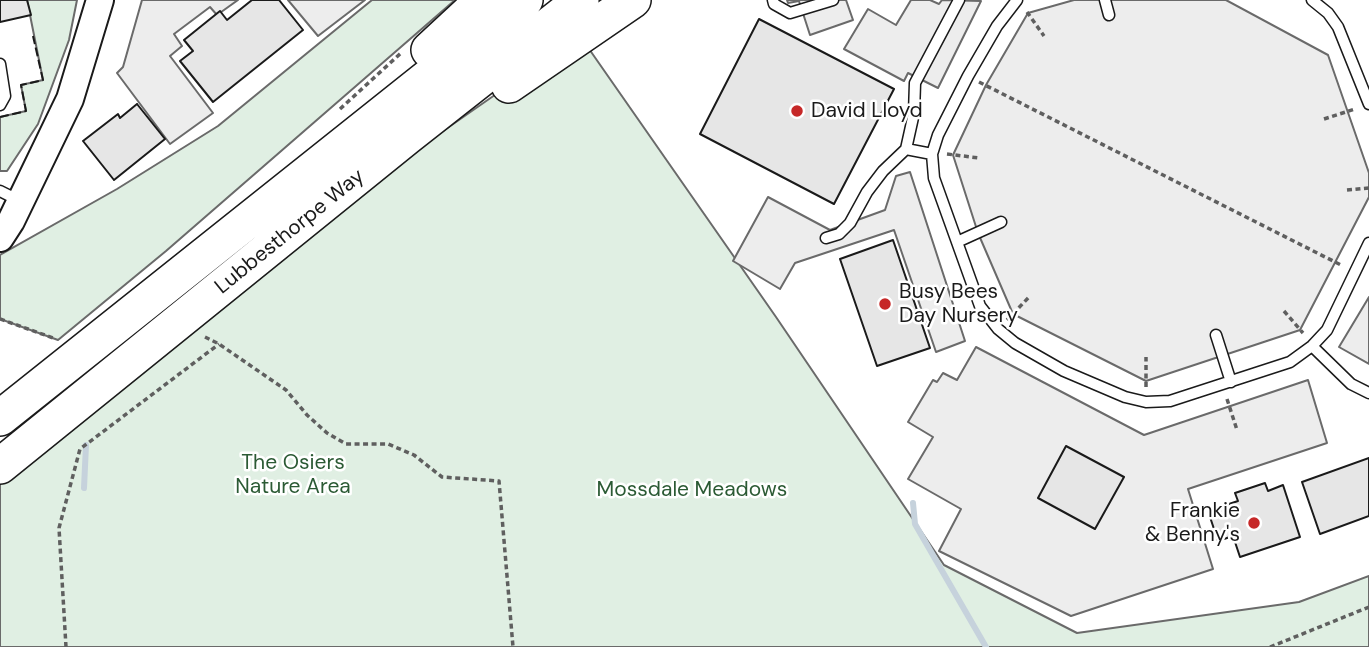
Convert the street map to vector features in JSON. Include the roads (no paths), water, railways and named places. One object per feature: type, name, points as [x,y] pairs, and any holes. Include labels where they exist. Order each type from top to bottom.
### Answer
[{"type":"highway","points":[[218,246],[483,0]]},
{"type":"highway","name":"Lubbesthorpe Way","points":[[0,418],[525,0]]},
{"type":"highway","name":"Lubbesthorpe Way","points":[[0,466],[581,0]]},
{"type":"highway","points":[[247,267],[633,0]]},
{"type":"street","points":[[0,238],[10,197],[70,99],[100,0]]},
{"type":"lane","points":[[773,0],[774,4],[790,13],[833,0]]},
{"type":"lane","points":[[826,239],[839,234],[850,223],[867,192],[883,171],[906,149],[914,113],[915,83],[959,0]]},
{"type":"lane","points":[[1105,0],[1110,15]]},
{"type":"lane","points":[[1312,0],[1328,13],[1338,27],[1364,106]]},
{"type":"lane","points":[[1020,3],[997,26],[938,135],[932,154],[934,178],[979,306],[998,329],[1016,343],[1064,371],[1125,397],[1146,402],[1170,401],[1290,362],[1312,346],[1327,330],[1369,243]]},
{"type":"lane","points":[[0,64],[5,96],[0,105]]},
{"type":"lane","points":[[906,149],[932,154]]},
{"type":"lane","points":[[957,242],[1001,222]]},
{"type":"lane","points":[[1216,335],[1227,384]]},
{"type":"lane","points":[[1312,346],[1351,384],[1369,393]]},
{"type":"waterway","points":[[84,488],[86,445]]},
{"type":"waterway","points":[[913,503],[915,524],[986,647]]},
{"type":"place","name":"David Lloyd","points":[[797,111]]},
{"type":"place","name":"Busy Bees Day Nursery","points":[[885,304]]},
{"type":"place","name":"Frankie & Benny's","points":[[1254,523]]},
{"type":"park label","name":"The Osiers Nature Area","points":[[293,475]]},
{"type":"park label","name":"Mossdale Meadows","points":[[692,490]]}]
